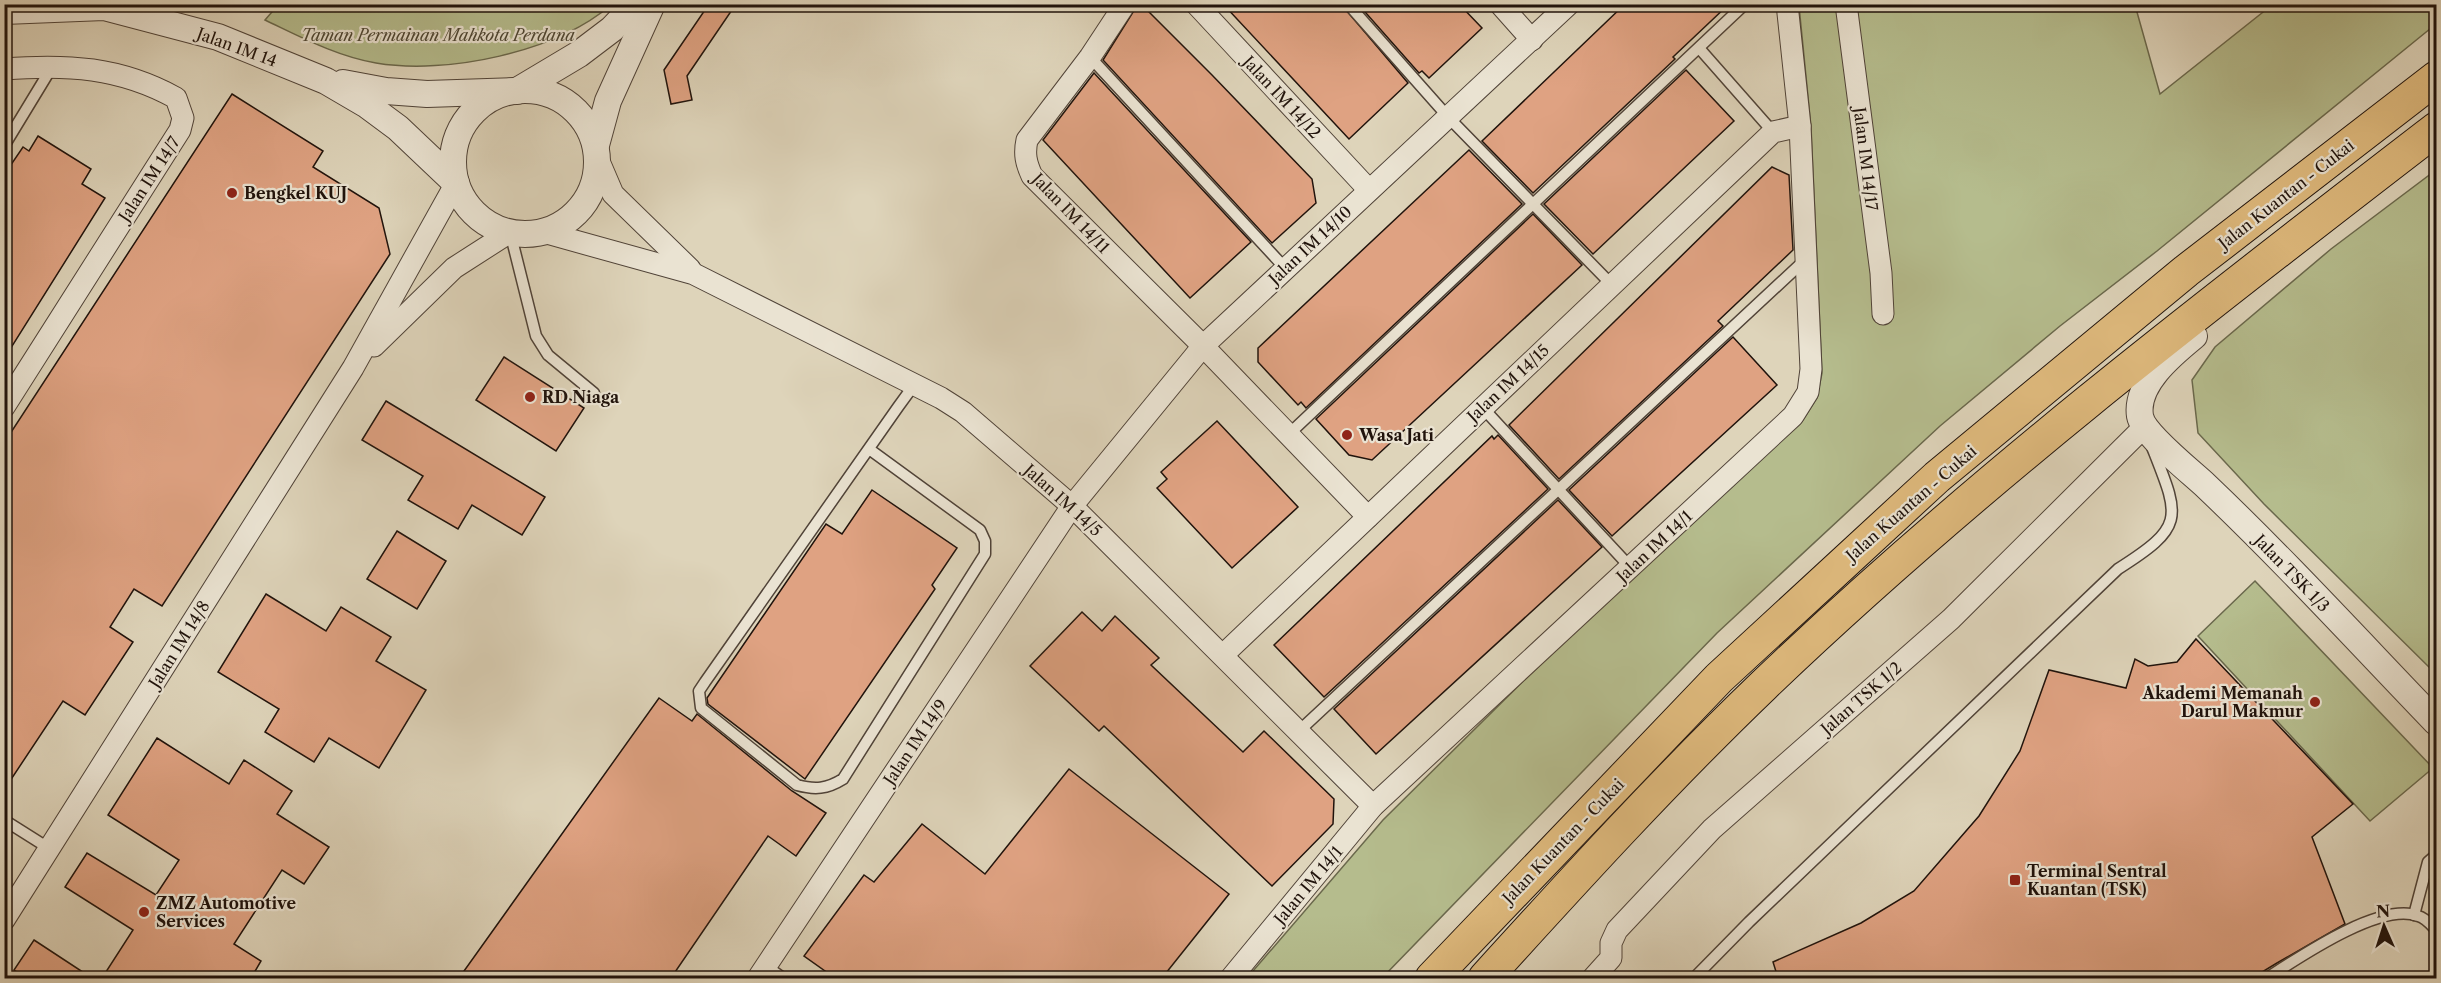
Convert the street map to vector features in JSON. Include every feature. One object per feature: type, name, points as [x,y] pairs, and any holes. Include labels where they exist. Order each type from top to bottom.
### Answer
[{"type":"highway","name":"Jalan Kuantan - Cukai","points":[[1432,978],[1719,678],[1920,493],[2186,271],[2436,78]]},
{"type":"highway","points":[[1485,978],[1601,852],[1764,685],[1967,502],[2187,320],[2436,130]]},
{"type":"street","points":[[636,4],[612,29],[579,54],[518,91],[485,103],[461,130],[455,147],[453,165],[456,183],[468,206],[479,218],[510,232],[543,232],[694,274]]},
{"type":"street","points":[[543,232],[558,226],[583,205],[592,191],[597,152],[608,101],[652,4]]},
{"type":"street","name":"Jalan IM 14/11","points":[[1125,4],[1090,57],[1027,140],[1024,151],[1032,176],[1203,346],[1368,517]]},
{"type":"street","name":"Jalan IM 14/12","points":[[1196,4],[1369,190]]},
{"type":"street","points":[[1500,4],[1532,40]]},
{"type":"street","name":"Jalan IM 14/10","points":[[1072,506],[1203,346],[1569,4]]},
{"type":"street","name":"Jalan IM 14/1","points":[[1231,978],[1373,806],[1793,416],[1808,392],[1811,369],[1800,126],[1787,4]]},
{"type":"street","name":"Jalan IM 14/17","points":[[1846,4],[1881,273],[1883,314]]},
{"type":"street","name":"Jalan IM 14","points":[[4,11],[104,6],[218,37],[326,81]]},
{"type":"street","name":"Jalan IM 14/7","points":[[4,69],[54,65],[120,75],[164,91],[176,98],[183,118],[180,130],[4,407]]},
{"type":"street","points":[[326,81],[386,91],[427,94],[518,91],[547,93],[573,108],[591,131],[613,194],[694,274]]},
{"type":"street","points":[[326,81],[367,105],[398,128],[456,183]]},
{"type":"street","points":[[1773,132],[1800,126]]},
{"type":"street","points":[[2144,427],[2140,415],[2142,398],[2147,386],[2171,355],[2260,284],[2436,130]]},
{"type":"street","name":"Jalan IM 14/15","points":[[1224,654],[1773,132]]},
{"type":"street","name":"Jalan IM 14/8","points":[[4,920],[353,368],[456,183]]},
{"type":"street","name":"Jalan IM 14/8","points":[[353,368],[454,268],[510,232]]},
{"type":"street","name":"Jalan IM 14/5","points":[[694,274],[963,412],[1072,506],[1224,654],[1373,806]]},
{"type":"street","name":"Jalan TSK 1/3","points":[[2144,427],[2221,500],[2436,722]]},
{"type":"street","name":"Jalan TSK 1/2","points":[[1593,978],[1611,958],[1611,943],[1617,930],[1712,829],[1951,619],[2144,427]]},
{"type":"street","name":"Jalan IM 14/9","points":[[769,974],[1072,506]]},
{"type":"lane","points":[[1348,4],[1449,118],[1534,203],[1611,285]]},
{"type":"lane","points":[[1289,434],[1745,4]]},
{"type":"lane","points":[[1699,48],[1773,132]]},
{"type":"lane","points":[[1090,57],[1285,268]]},
{"type":"lane","points":[[4,146],[54,65]]},
{"type":"lane","points":[[510,232],[536,336],[548,355],[594,393]]},
{"type":"lane","points":[[1299,731],[1807,258]]},
{"type":"lane","points":[[869,449],[980,530],[985,542],[985,554],[843,779],[830,787],[814,789],[797,784],[701,708],[699,691],[869,449],[914,385]]},
{"type":"lane","points":[[1482,407],[1631,568]]},
{"type":"lane","points":[[1694,978],[1749,922],[2118,569],[2158,542],[2170,526],[2172,506],[2168,485],[2144,427]]},
{"type":"lane","points":[[4,820],[50,849]]},
{"type":"lane","points":[[2414,915],[2428,862],[2436,855]]},
{"type":"lane","points":[[2267,978],[2366,921],[2414,915],[2428,922],[2436,930]]},
{"type":"green space","points":[[1804,4],[2135,5],[2160,94],[2272,5],[2436,5],[2436,24],[2157,251],[2060,326],[1940,426],[1717,633],[1382,978],[1247,978],[1383,820],[1594,611],[1803,420],[1817,398],[1822,373],[1811,127],[1799,6]]},
{"type":"green space","name":"Taman Permainan Mahkota Perdana","points":[[278,5],[611,5],[561,36],[531,47],[467,62],[435,66],[404,66],[376,63],[347,56],[265,20]]},
{"type":"green space","points":[[2436,170],[2436,674],[2264,504],[2198,433],[2192,380],[2215,347],[2331,249]]},
{"type":"green space","name":"Akademi Memanah Darul Makmur","points":[[2255,581],[2433,768],[2370,821],[2198,636]]},
{"type":"building","points":[[709,4],[736,4],[687,76],[692,100],[671,104],[664,70]]},
{"type":"building","points":[[1138,4],[1141,4],[1212,75],[1312,179],[1316,203],[1272,243],[1103,60]]},
{"type":"building","points":[[1223,4],[1341,4],[1408,83],[1349,139]]},
{"type":"building","points":[[1358,4],[1459,4],[1482,28],[1429,78],[1422,71],[1419,73]]},
{"type":"building","points":[[1625,4],[1729,4],[1673,57],[1675,59],[1533,193],[1482,141]]},
{"type":"building","points":[[1686,70],[1734,121],[1593,254],[1544,204]]},
{"type":"building","points":[[1094,73],[1251,242],[1190,298],[1043,140]]},
{"type":"building","points":[[232,94],[323,151],[313,167],[379,208],[390,254],[162,606],[134,589],[110,627],[133,642],[85,715],[63,701],[4,790],[4,443]]},
{"type":"building","points":[[38,136],[91,169],[82,184],[105,198],[4,359],[4,175],[23,147],[29,151]]},
{"type":"building","points":[[1469,150],[1522,204],[1306,408],[1301,402],[1298,405],[1258,362],[1258,348]]},
{"type":"building","points":[[1772,167],[1789,175],[1793,250],[1718,321],[1723,326],[1559,479],[1509,425]]},
{"type":"building","points":[[1533,214],[1582,265],[1372,460],[1349,455],[1316,419]]},
{"type":"building","points":[[1733,337],[1777,385],[1612,536],[1569,490]]},
{"type":"building","points":[[504,357],[584,408],[556,451],[476,400]]},
{"type":"building","points":[[386,401],[545,497],[522,535],[472,505],[458,529],[408,500],[423,476],[362,440]]},
{"type":"building","points":[[1217,421],[1298,507],[1232,568],[1157,488],[1167,479],[1161,472]]},
{"type":"building","points":[[1498,435],[1548,489],[1324,697],[1274,645],[1492,436],[1494,439]]},
{"type":"building","points":[[872,490],[957,548],[932,585],[935,589],[805,779],[708,704],[707,698],[826,524],[842,534]]},
{"type":"building","points":[[1558,500],[1602,547],[1376,754],[1334,709]]},
{"type":"building","points":[[397,531],[446,561],[417,609],[367,579]]},
{"type":"building","points":[[266,594],[326,631],[341,607],[391,637],[376,661],[426,690],[379,768],[329,738],[314,762],[265,732],[279,709],[218,672]]},
{"type":"building","points":[[1082,612],[1102,631],[1115,616],[1159,658],[1151,665],[1243,752],[1264,731],[1334,799],[1333,824],[1272,886],[1104,726],[1099,731],[1030,666]]},
{"type":"building","points":[[2196,639],[2353,804],[2312,837],[2345,924],[2262,972],[2260,978],[1778,978],[1773,962],[1861,923],[1914,891],[1979,816],[2020,751],[2049,670],[2126,688],[2135,659],[2148,666],[2177,662]]},
{"type":"building","points":[[659,698],[692,721],[697,714],[792,791],[826,813],[796,856],[768,836],[671,978],[459,978]]},
{"type":"building","points":[[157,738],[229,784],[244,760],[292,791],[277,814],[329,847],[304,884],[282,870],[234,944],[261,961],[251,978],[102,978],[133,930],[65,887],[87,853],[156,895],[179,860],[108,815]]},
{"type":"building","points":[[1069,769],[1229,894],[1162,978],[835,978],[804,956],[864,875],[874,882],[922,824],[985,874]]},
{"type":"building","points":[[34,940],[92,978],[26,978],[14,970]]},
{"type":"place","name":"Bengkel KUJ","points":[[232,193]]},
{"type":"place","name":"RD Niaga","points":[[530,397]]},
{"type":"place","name":"Wasa Jati","points":[[1347,435]]},
{"type":"place","name":"Akademi Memanah Darul Makmur","points":[[2315,702]]},
{"type":"place","name":"Terminal Sentral Kuantan (TSK)","points":[[2015,880]]},
{"type":"place","name":"ZMZ Automotive Services","points":[[144,912]]}]
